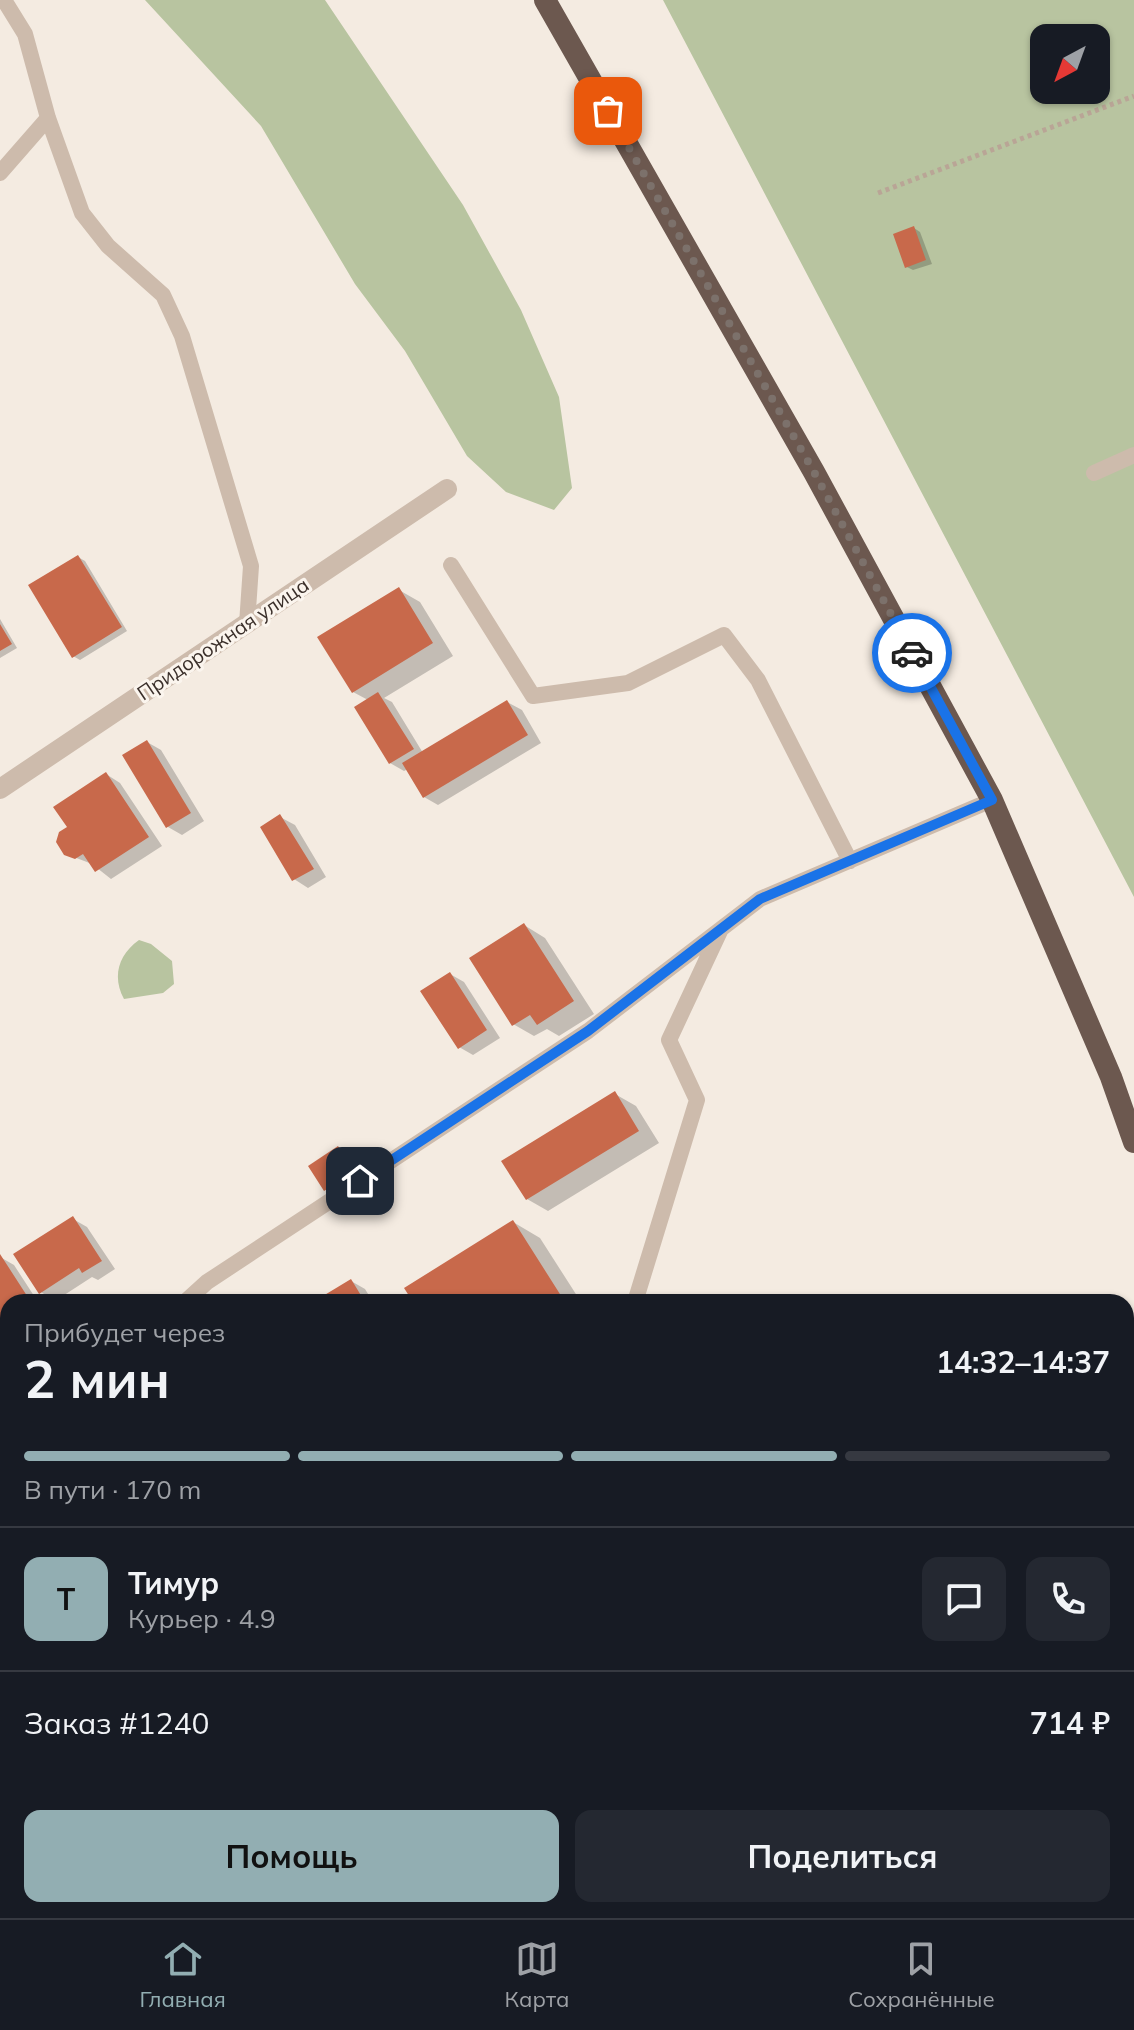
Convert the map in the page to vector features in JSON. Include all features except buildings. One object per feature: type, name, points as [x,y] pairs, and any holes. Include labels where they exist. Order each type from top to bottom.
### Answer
[{"type":"highway","points":[[545,0],[814,472],[992,800],[1111,1077],[1134,1142]]},
{"type":"street","name":"Придорожная улица","points":[[0,789],[447,489]]},
{"type":"lane","points":[[4,0],[25,34],[48,118],[82,213],[108,246],[163,295],[182,336],[251,566],[247,624]]},
{"type":"lane","points":[[0,173],[48,118]]},
{"type":"lane","points":[[1094,473],[1134,455]]},
{"type":"lane","points":[[451,565],[533,696],[628,683],[724,635],[758,680],[850,861]]},
{"type":"lane","points":[[194,1294],[207,1282],[588,1031],[760,899],[992,800]]},
{"type":"lane","points":[[637,1294],[697,1100],[669,1040],[722,926]]},
{"type":"path","points":[[878,193],[1134,96]]},
{"type":"green space","points":[[145,0],[325,0],[463,205],[521,310],[559,397],[572,488],[554,510],[506,492],[467,456],[405,351],[355,284],[261,126]]},
{"type":"green space","points":[[663,0],[1134,0],[1134,897]]},
{"type":"green space","points":[[139,940],[151,944],[172,961],[174,984],[163,993],[124,999],[118,983],[119,967],[126,952]]},
{"type":"way so far","points":[[608,111],[814,472],[912,653]]},
{"type":"route","points":[[360,1181],[588,1031],[760,899],[992,800],[912,653]]}]
